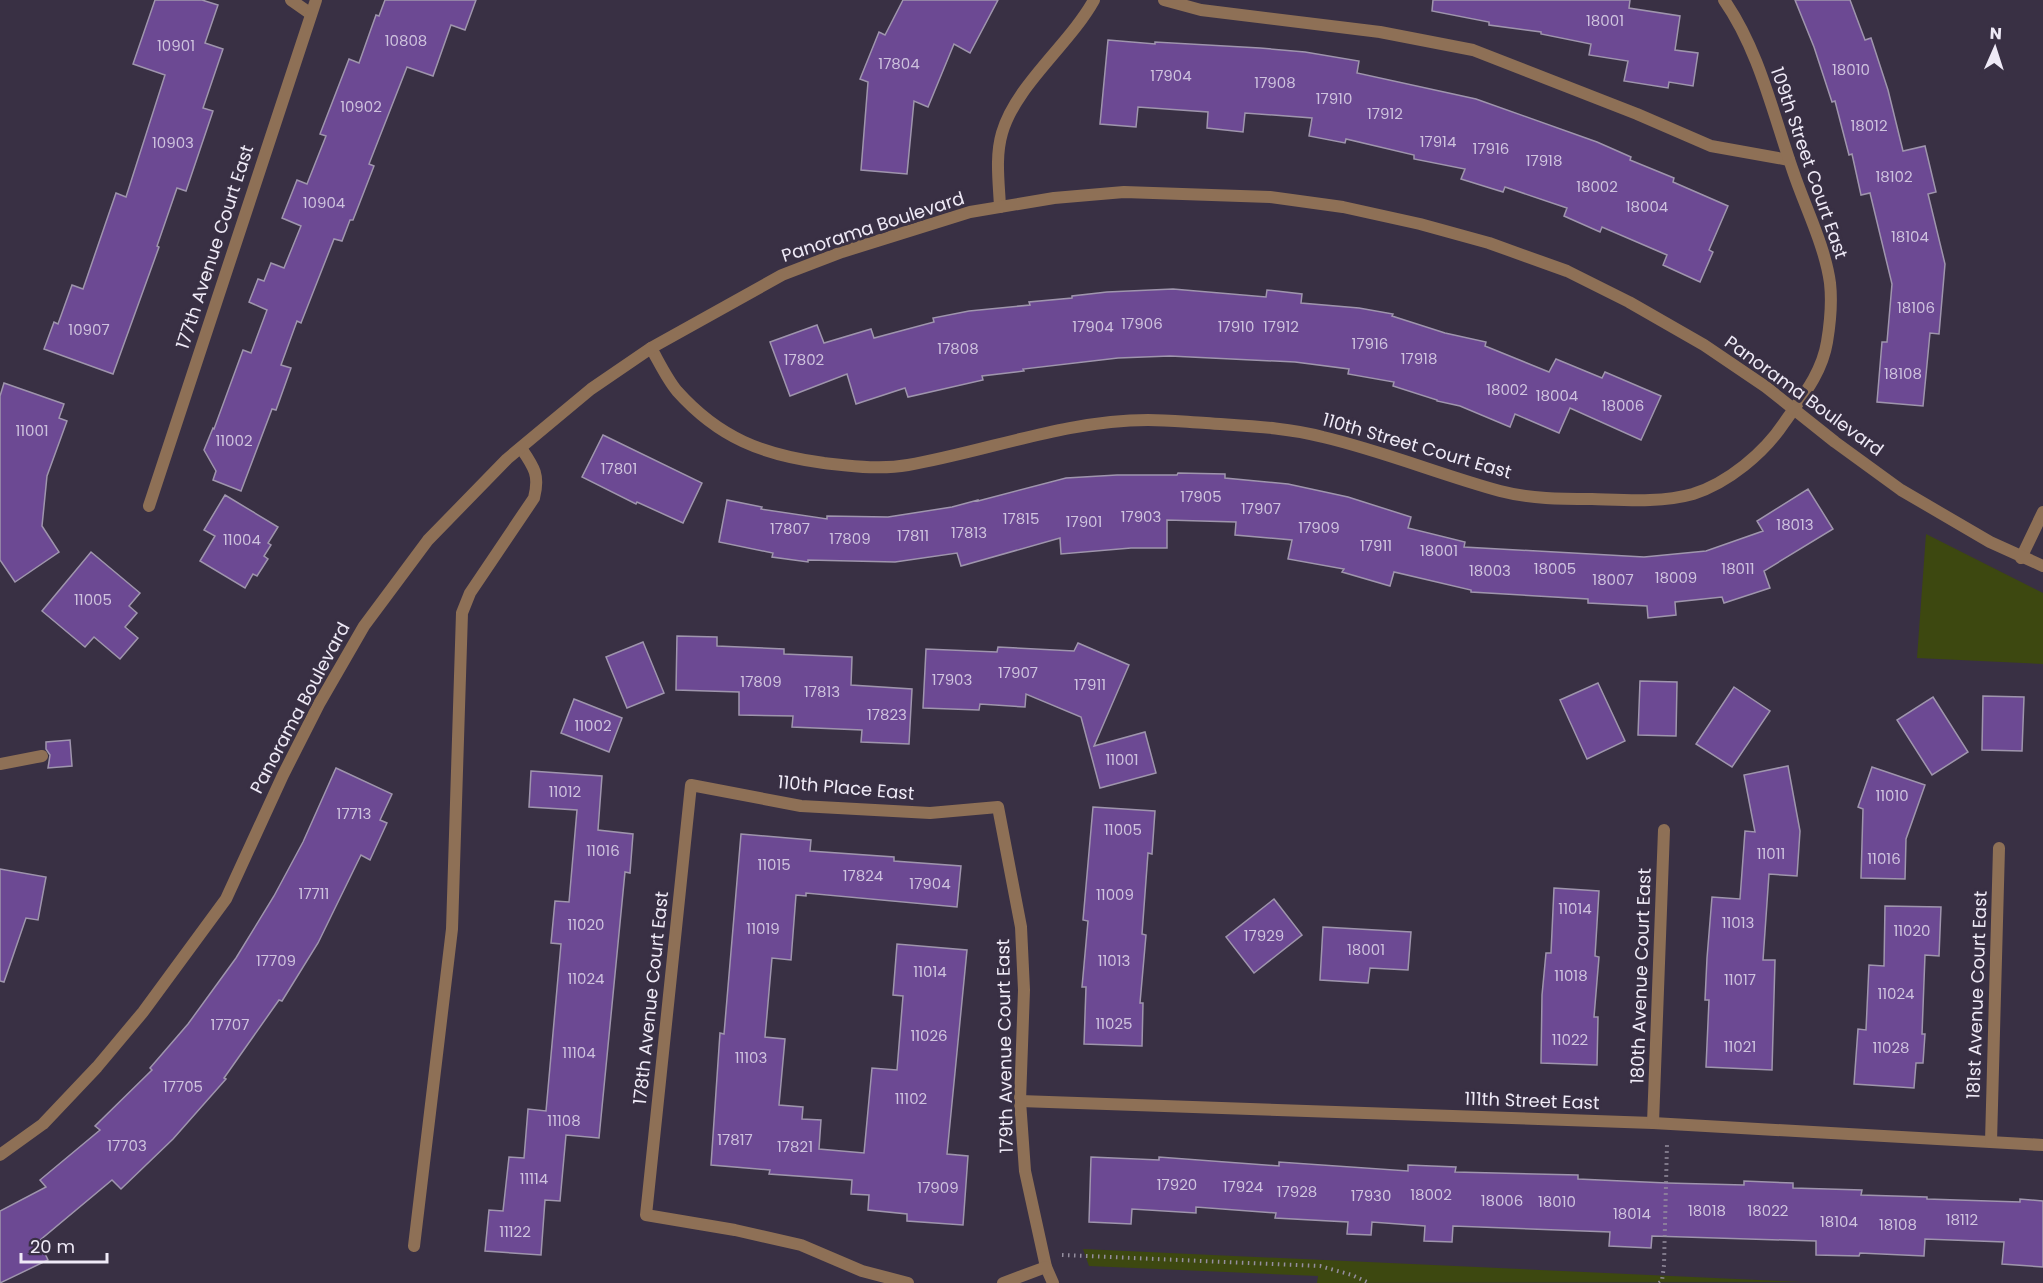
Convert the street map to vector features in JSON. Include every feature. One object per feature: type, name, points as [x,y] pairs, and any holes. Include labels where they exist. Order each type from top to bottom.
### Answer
[{"type":"street","points":[[291,0],[311,14]]},
{"type":"street","name":"177th Avenue Court East","points":[[149,506],[316,0]]},
{"type":"street","points":[[1000,207],[998,159],[1002,133],[1012,110],[1094,0]]},
{"type":"street","points":[[1164,0],[1201,10],[1380,32],[1473,50],[1616,105],[1711,146],[1789,160]]},
{"type":"street","name":"109th Street Court East","points":[[1724,0],[1733,13],[1756,65],[1820,244],[1830,284],[1825,357],[1803,398],[1794,409]]},
{"type":"street","name":"Panorama Boulevard","points":[[0,1155],[43,1124],[97,1067],[143,1012],[226,898],[319,704],[364,626],[428,540],[507,459],[591,389],[651,348],[782,275],[842,252],[970,212],[1054,198],[1124,192],[1270,197],[1343,207],[1420,224],[1489,243],[1567,271],[1629,302],[1704,345],[1766,387],[1900,490],[1989,542],[2043,566]]},
{"type":"street","name":"110th Street Court East","points":[[651,348],[675,389],[711,422],[738,441],[776,454],[860,467],[905,465],[1057,431],[1098,424],[1146,420],[1265,427],[1320,436],[1386,453],[1500,490],[1537,498],[1660,499],[1693,494],[1736,471],[1774,438],[1794,409]]},
{"type":"street","points":[[414,1246],[452,929],[462,613],[470,593],[534,498],[537,477],[521,448]]},
{"type":"street","points":[[2021,558],[2043,512]]},
{"type":"street","points":[[0,764],[42,756]]},
{"type":"street","name":"110th Place East","points":[[692,785],[801,806],[930,813],[998,807]]},
{"type":"street","name":"178th Avenue Court East","points":[[692,785],[646,1215],[735,1230],[801,1245],[862,1271],[908,1283]]},
{"type":"street","name":"179th Avenue Court East","points":[[998,807],[1021,927],[1024,990],[1020,1101],[1025,1171],[1047,1267],[1053,1283]]},
{"type":"street","name":"180th Avenue Court East","points":[[1653,1123],[1664,830]]},
{"type":"street","name":"181st Avenue Court East","points":[[1991,1142],[1999,849]]},
{"type":"street","name":"111th Street East","points":[[1020,1101],[1653,1123],[2043,1145]]},
{"type":"street","points":[[1003,1283],[1047,1267]]},
{"type":"path","points":[[1659,1283],[1662,1281],[1664,1265],[1668,1124]]},
{"type":"path","points":[[1044,1254],[1320,1266],[1352,1275],[1369,1283]]},
{"type":"green space","points":[[1926,534],[2043,593],[2043,664],[1917,658]]},
{"type":"green space","points":[[1083,1249],[1802,1282],[1317,1283],[1318,1276],[1089,1266]]},
{"type":"building","points":[[155,0],[202,0],[218,5],[205,43],[223,49],[203,108],[213,111],[186,191],[177,188],[157,246],[159,247],[113,374],[44,349],[54,322],[58,324],[72,285],[83,289],[116,193],[126,197],[165,75],[133,64]]},
{"type":"building","points":[[385,0],[476,0],[465,30],[451,25],[433,76],[407,67],[369,164],[374,166],[353,220],[350,220],[342,241],[334,239],[301,323],[297,321],[281,365],[291,368],[276,410],[272,409],[241,491],[213,480],[216,471],[204,450],[243,350],[251,353],[267,310],[249,302],[258,279],[264,281],[271,263],[284,268],[301,226],[282,218],[297,180],[307,184],[326,136],[320,134],[349,59],[359,63],[376,15],[379,16]]},
{"type":"building","points":[[903,0],[998,0],[970,53],[954,44],[928,107],[914,101],[907,174],[861,170],[868,82],[860,79],[879,32],[885,35]]},
{"type":"building","points":[[1433,0],[1630,0],[1629,8],[1680,16],[1675,50],[1698,53],[1693,86],[1669,82],[1668,88],[1624,81],[1628,61],[1589,55],[1591,44],[1541,34],[1541,32],[1489,25],[1489,22],[1432,11]]},
{"type":"building","points":[[1795,0],[1850,0],[1865,40],[1871,38],[1888,90],[1903,151],[1925,146],[1936,192],[1928,194],[1945,264],[1939,334],[1930,333],[1923,406],[1877,402],[1882,342],[1887,342],[1892,284],[1870,193],[1861,195],[1852,154],[1849,155],[1835,101],[1832,102],[1814,47]]},
{"type":"building","points":[[1108,40],[1260,48],[1305,52],[1359,61],[1357,73],[1476,99],[1597,142],[1631,157],[1630,160],[1674,178],[1673,182],[1728,206],[1709,250],[1713,252],[1700,282],[1663,265],[1667,255],[1602,227],[1600,232],[1564,216],[1567,208],[1505,187],[1503,192],[1461,179],[1465,169],[1414,159],[1414,155],[1346,139],[1345,143],[1309,136],[1312,118],[1245,113],[1243,132],[1207,128],[1208,112],[1138,107],[1136,127],[1100,124]]},
{"type":"building","points":[[1173,289],[1266,297],[1267,290],[1302,294],[1301,303],[1359,308],[1393,314],[1392,316],[1445,333],[1486,342],[1485,346],[1549,372],[1556,359],[1602,378],[1605,372],[1661,396],[1641,440],[1570,408],[1559,433],[1515,414],[1510,427],[1460,406],[1393,386],[1394,382],[1348,374],[1349,369],[1295,362],[1170,356],[1118,358],[1023,369],[1024,371],[982,376],[983,380],[908,397],[905,388],[856,404],[847,374],[790,396],[770,342],[817,325],[824,343],[871,329],[874,338],[934,322],[933,318],[969,311],[1030,305],[1029,302],[1107,292]]},
{"type":"building","points":[[4,383],[64,404],[59,418],[67,421],[47,476],[42,526],[59,552],[15,582],[0,560],[0,396]]},
{"type":"building","points":[[603,435],[702,483],[683,523],[637,502],[636,504],[582,477]]},
{"type":"building","points":[[1178,473],[1225,474],[1225,478],[1288,484],[1348,497],[1411,517],[1408,528],[1465,542],[1464,547],[1644,557],[1706,551],[1763,531],[1757,521],[1808,489],[1833,529],[1764,571],[1770,588],[1724,603],[1722,597],[1675,602],[1676,615],[1648,618],[1647,606],[1588,603],[1588,599],[1471,592],[1471,590],[1394,572],[1390,586],[1342,572],[1344,569],[1288,559],[1292,540],[1235,535],[1236,522],[1167,520],[1167,548],[1131,548],[1061,554],[1060,538],[961,566],[957,553],[895,562],[808,560],[808,562],[772,557],[773,553],[719,542],[727,500],[762,507],[761,509],[827,519],[827,516],[888,517],[952,507],[1066,478],[1177,475]]},
{"type":"building","points":[[225,495],[278,527],[268,543],[271,545],[264,556],[268,559],[257,576],[253,574],[245,588],[200,561],[215,536],[204,530]]},
{"type":"building","points":[[91,552],[140,593],[129,606],[137,613],[125,627],[138,638],[120,659],[94,637],[85,647],[42,611]]},
{"type":"building","points":[[677,636],[717,637],[717,646],[784,649],[784,654],[852,657],[851,685],[912,689],[909,744],[861,742],[862,730],[792,727],[793,716],[739,715],[739,692],[676,690]]},
{"type":"building","points":[[643,642],[664,693],[627,708],[606,657]]},
{"type":"building","points":[[1078,643],[1129,665],[1094,746],[1145,732],[1156,773],[1100,788],[1081,717],[1026,694],[1025,707],[980,704],[979,710],[923,708],[926,649],[997,652],[998,647],[1074,651]]},
{"type":"building","points":[[1640,681],[1677,682],[1676,736],[1638,735]]},
{"type":"building","points":[[1598,683],[1625,741],[1587,759],[1560,700]]},
{"type":"building","points":[[1734,687],[1770,711],[1732,767],[1696,744]]},
{"type":"building","points":[[1983,696],[2024,697],[2022,751],[1982,750]]},
{"type":"building","points":[[1933,697],[1968,752],[1932,775],[1897,720]]},
{"type":"building","points":[[574,699],[622,718],[609,752],[561,733]]},
{"type":"building","points":[[70,740],[72,766],[48,768],[50,755],[46,749],[46,742]]},
{"type":"building","points":[[1788,766],[1800,831],[1797,876],[1769,874],[1763,960],[1775,960],[1772,1070],[1706,1067],[1709,1000],[1705,1000],[1712,897],[1740,899],[1745,831],[1755,832],[1744,775]]},
{"type":"building","points":[[1872,767],[1925,785],[1906,839],[1905,879],[1861,878],[1863,809],[1858,807]]},
{"type":"building","points":[[336,768],[392,794],[380,820],[387,823],[370,860],[361,855],[318,943],[282,1001],[279,1000],[224,1078],[226,1079],[173,1139],[121,1189],[112,1180],[39,1241],[48,1260],[0,1283],[0,1211],[46,1187],[40,1180],[100,1130],[95,1126],[152,1070],[150,1068],[188,1024],[236,958],[274,896],[303,842]]},
{"type":"building","points":[[531,771],[602,776],[598,830],[633,834],[630,873],[625,872],[599,1138],[566,1135],[560,1201],[545,1200],[541,1255],[485,1251],[489,1210],[503,1211],[509,1157],[524,1158],[528,1109],[546,1111],[561,944],[551,943],[555,901],[569,902],[577,810],[529,807]]},
{"type":"building","points":[[1093,807],[1155,811],[1152,854],[1148,853],[1142,934],[1146,935],[1140,1003],[1143,1003],[1142,1046],[1084,1044],[1086,987],[1082,987],[1088,921],[1083,920]]},
{"type":"building","points":[[741,834],[811,840],[810,851],[894,857],[894,861],[961,866],[957,907],[806,893],[806,896],[796,895],[791,960],[772,958],[765,1037],[785,1039],[779,1105],[803,1107],[802,1119],[821,1120],[819,1149],[864,1153],[872,1068],[897,1070],[903,996],[893,995],[897,944],[967,950],[947,1154],[968,1156],[963,1225],[907,1221],[907,1214],[868,1210],[869,1195],[851,1194],[852,1180],[769,1174],[770,1170],[711,1165],[720,1033],[724,1034]]},
{"type":"building","points":[[0,869],[46,877],[38,920],[26,918],[4,982],[0,981]]},
{"type":"building","points":[[1554,888],[1599,891],[1595,956],[1599,957],[1594,1017],[1598,1017],[1597,1065],[1541,1063],[1542,995],[1546,953],[1551,953]]},
{"type":"building","points":[[1274,899],[1302,935],[1254,973],[1226,937]]},
{"type":"building","points":[[1885,906],[1941,907],[1939,956],[1925,955],[1923,1063],[1916,1063],[1914,1088],[1854,1084],[1858,1029],[1866,1030],[1869,965],[1884,966]]},
{"type":"building","points":[[1323,927],[1411,932],[1408,970],[1370,968],[1368,983],[1320,980]]},
{"type":"building","points":[[1091,1157],[1159,1160],[1159,1157],[1279,1166],[1279,1162],[1408,1171],[1408,1165],[1456,1167],[1455,1172],[1578,1175],[1578,1179],[1667,1183],[1744,1185],[1744,1181],[1793,1183],[1793,1188],[1862,1190],[1861,1195],[1927,1197],[1927,1199],[2043,1201],[2043,1267],[2002,1264],[2004,1242],[1925,1239],[1924,1256],[1860,1253],[1859,1256],[1816,1255],[1816,1241],[1652,1236],[1651,1248],[1609,1246],[1610,1232],[1453,1226],[1452,1242],[1424,1241],[1425,1226],[1372,1222],[1371,1235],[1347,1234],[1348,1222],[1275,1218],[1276,1213],[1196,1207],[1196,1213],[1132,1209],[1131,1224],[1089,1222]]}]
